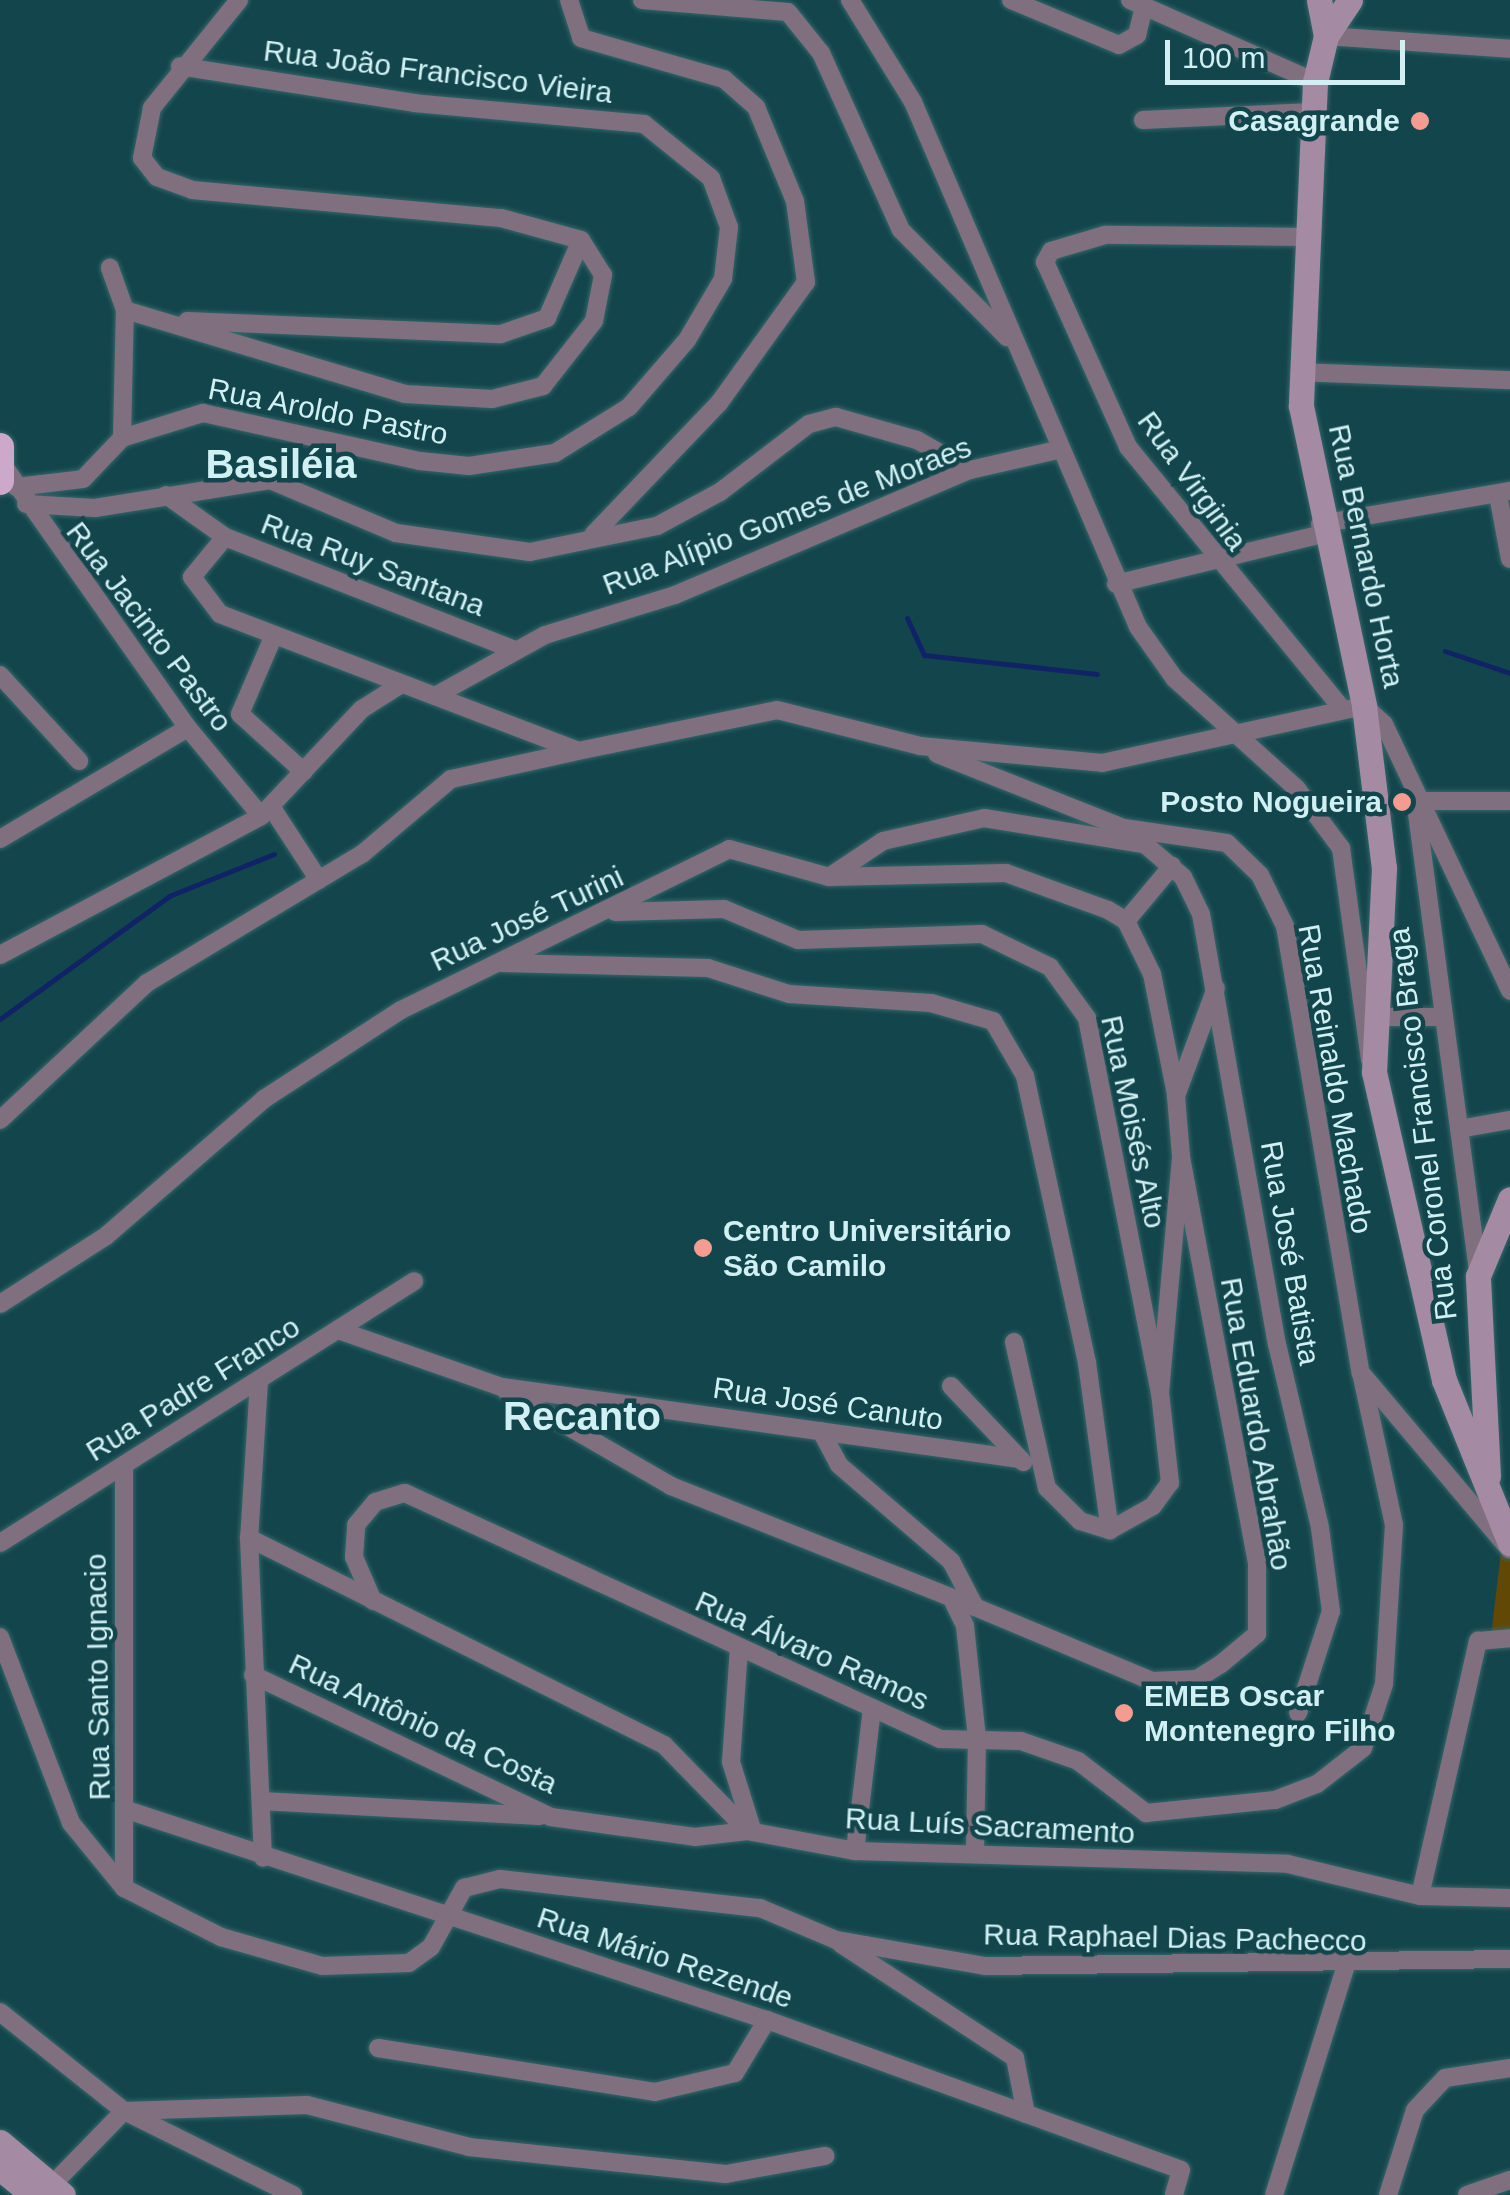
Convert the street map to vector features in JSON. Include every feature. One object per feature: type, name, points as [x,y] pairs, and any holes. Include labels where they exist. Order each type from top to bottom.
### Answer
[{"type":"main road","points":[[1319,0],[1326,36]]},
{"type":"main road","name":"Rua Bernardo Horta","points":[[1350,0],[1326,36],[1314,82],[1312,237],[1300,372],[1322,529],[1384,868],[1374,1072],[1444,1380],[1510,1547]]},
{"type":"main road","points":[[1478,1276],[1510,1199]]},
{"type":"main road","name":"Rua Coronel Francisco Braga","points":[[1478,1276],[1491,1501]]},
{"type":"main road","points":[[0,2142],[49,2192]]},
{"type":"main road","points":[[0,2168],[49,2192]]},
{"type":"street","points":[[125,310],[173,320],[406,394],[517,394],[544,386],[594,321],[603,274],[581,240],[501,218],[170,183],[142,158],[144,130],[180,66],[239,0]]},
{"type":"street","points":[[570,0],[581,38],[724,79],[756,107],[795,201],[806,282],[719,403],[593,536]]},
{"type":"street","points":[[642,0],[788,12],[820,54],[901,230],[1012,342]]},
{"type":"street","points":[[850,0],[914,102],[1056,450],[1116,584],[1176,679],[1228,732],[1298,789],[1341,848],[1357,1007],[1374,1072]]},
{"type":"street","points":[[1011,0],[1120,44],[1136,36],[1137,3],[1314,82]]},
{"type":"street","points":[[1326,36],[1510,49]]},
{"type":"street","name":"Rua João Francisco Vieira","points":[[180,66],[415,103],[644,124],[683,149]]},
{"type":"street","points":[[1144,120],[1312,112]]},
{"type":"street","name":"Rua Aroldo Pastro","points":[[122,438],[202,412],[468,466],[582,441],[640,394],[723,279],[729,226],[711,178],[683,149]]},
{"type":"street","name":"Rua Virginia","points":[[1312,237],[1105,235],[1051,251],[1044,262],[1128,447],[1214,560],[1352,706],[1384,724],[1416,800]]},
{"type":"street","points":[[173,320],[501,334],[547,318],[581,240]]},
{"type":"street","points":[[5,470],[83,479],[122,438],[125,310],[110,268]]},
{"type":"street","points":[[1300,372],[1510,380]]},
{"type":"street","points":[[26,504],[73,510],[270,480],[422,538],[517,552],[684,513],[809,424],[836,417],[917,440],[970,470]]},
{"type":"street","name":"Rua Alípio Gomes de Moraes","points":[[435,696],[513,649],[675,595],[970,470],[1056,450]]},
{"type":"street","name":"Rua Jacinto Pastro","points":[[5,470],[188,728],[267,812],[319,880]]},
{"type":"street","points":[[1116,584],[1322,529],[1504,493],[1510,558]]},
{"type":"street","name":"Rua Ruy Santana","points":[[166,495],[226,536],[513,649]]},
{"type":"street","points":[[226,536],[194,566],[196,591],[220,614],[578,752]]},
{"type":"street","points":[[274,635],[240,714],[304,772]]},
{"type":"street","points":[[0,675],[79,761]]},
{"type":"street","points":[[0,955],[267,812],[362,709],[400,685]]},
{"type":"street","points":[[0,1120],[147,983],[319,880],[450,779],[777,710],[920,746],[1102,763],[1352,706]]},
{"type":"street","points":[[0,840],[188,728]]},
{"type":"street","name":"Rua Reinaldo Machado","points":[[920,746],[1124,828],[1227,843],[1260,875],[1285,926],[1361,1373]]},
{"type":"street","points":[[1416,800],[1510,800]]},
{"type":"street","points":[[1416,800],[1438,829],[1510,991]]},
{"type":"street","name":"Rua Coronel Francisco Braga","points":[[1416,800],[1478,1276]]},
{"type":"street","points":[[829,877],[884,841],[984,818],[1148,846]]},
{"type":"street","name":"Rua José Batista","points":[[1124,828],[1172,866],[1201,914],[1218,985],[1331,1611],[1298,1713]]},
{"type":"street","name":"Rua José Turini","points":[[0,1304],[106,1236],[264,1099],[401,1010],[610,912],[729,849],[829,877],[1006,874],[1126,921]]},
{"type":"street","points":[[951,1386],[1080,1521],[1110,1530],[1153,1506],[1170,1483],[1160,1393],[1181,1156],[1176,1096],[1152,974],[1126,921],[1172,866]]},
{"type":"street","name":"Rua Moisés Alto","points":[[610,912],[724,909],[798,940],[982,934],[1050,967],[1087,1018],[1160,1393]]},
{"type":"street","points":[[497,963],[708,968],[789,994],[932,1003],[994,1021],[1025,1076],[1087,1363],[1110,1530]]},
{"type":"street","points":[[1176,1096],[1218,985]]},
{"type":"street","points":[[1377,1017],[1444,1017]]},
{"type":"street","points":[[1459,1129],[1510,1120]]},
{"type":"street","name":"Rua Eduardo Abrahão","points":[[975,1607],[1152,1681],[1197,1679],[1256,1634],[1257,1563],[1181,1156]]},
{"type":"street","name":"Rua Padre Franco","points":[[0,1543],[414,1281]]},
{"type":"street","name":"Rua José Canuto","points":[[338,1330],[502,1387],[1020,1459]]},
{"type":"street","points":[[1014,1342],[1047,1488]]},
{"type":"street","points":[[1361,1373],[1510,1547]]},
{"type":"street","name":"Rua Álvaro Ramos","points":[[373,1600],[354,1557],[356,1525],[375,1502],[405,1493],[940,1738],[1020,1740],[1078,1761],[1146,1813],[1275,1800],[1317,1784],[1362,1748],[1384,1684],[1394,1525],[1361,1373]]},
{"type":"street","points":[[259,1381],[249,1538],[263,1858]]},
{"type":"street","points":[[502,1387],[671,1486],[930,1593],[975,1607]]},
{"type":"street","points":[[821,1432],[838,1465],[951,1561],[975,1607]]},
{"type":"street","name":"Rua Santo Ignacio","points":[[124,1465],[124,1888]]},
{"type":"street","points":[[249,1538],[664,1745],[751,1832]]},
{"type":"street","points":[[952,1598],[964,1626],[977,1738],[974,1854]]},
{"type":"street","points":[[1420,1896],[1478,1641],[1510,1638],[1510,1628]]},
{"type":"street","points":[[0,1638],[71,1822],[124,1888],[222,1937],[322,1966],[409,1963],[432,1947],[444,1915]]},
{"type":"street","points":[[739,1648],[731,1762],[751,1832]]},
{"type":"street","name":"Rua Antônio da Costa","points":[[254,1675],[551,1817],[695,1836],[751,1832]]},
{"type":"street","points":[[855,1851],[872,1708]]},
{"type":"street","points":[[260,1801],[551,1817]]},
{"type":"street","name":"Rua Mário Rezende","points":[[127,1810],[263,1858],[767,2020],[1181,2170],[1174,2195]]},
{"type":"street","name":"Rua Luís Sacramento","points":[[751,1832],[855,1851],[1288,1864],[1420,1896],[1510,1898]]},
{"type":"street","name":"Rua Raphael Dias Pachecco","points":[[444,1915],[464,1888],[542,1882],[760,1908],[836,1940],[985,1966],[1345,1968],[1510,1960]]},
{"type":"street","points":[[836,1940],[1015,2058],[1026,2114]]},
{"type":"street","points":[[1274,2195],[1345,1968]]},
{"type":"street","points":[[0,2012],[124,2110],[294,2195]]},
{"type":"street","points":[[378,2048],[655,2092],[735,2073],[767,2020]]},
{"type":"street","points":[[1388,2195],[1415,2110],[1445,2078],[1510,2068]]},
{"type":"street","points":[[49,2192],[124,2110],[308,2105],[469,2146],[726,2174],[825,2156]]},
{"type":"street","points":[[1467,2195],[1510,2180]]},
{"type":"shaded area","points":[[1501,1552],[1510,1560],[1510,1633],[1491,1636]]},
{"type":"waterway","points":[[907,618],[924,655],[1097,674]]},
{"type":"waterway","points":[[1445,651],[1510,673]]},
{"type":"waterway","points":[[0,1019],[169,896],[274,854]]},
{"type":"place","name":"Casagrande","points":[[1420,121]]},
{"type":"place","name":"Posto Nogueira","points":[[1402,802]]},
{"type":"place","name":"Centro Universitário São Camilo","points":[[703,1248]]},
{"type":"place","name":"EMEB Oscar Montenegro Filho","points":[[1124,1713]]},
{"type":"district","name":"Basiléia","points":[[281,464]]},
{"type":"district","name":"Recanto","points":[[582,1416]]}]
